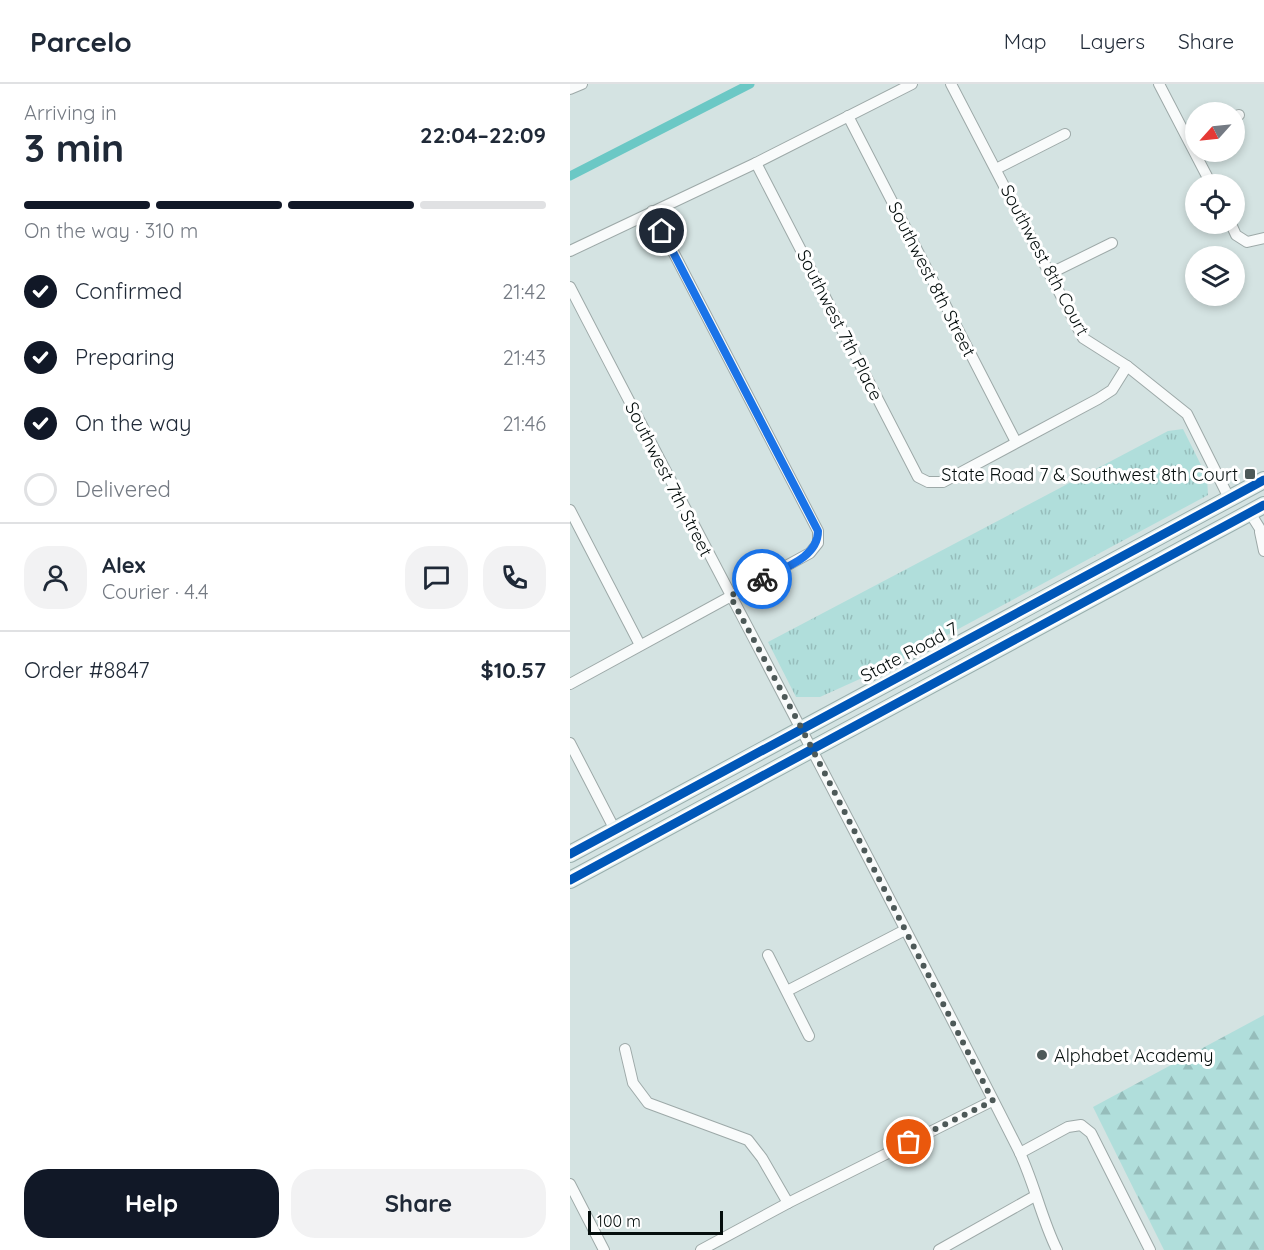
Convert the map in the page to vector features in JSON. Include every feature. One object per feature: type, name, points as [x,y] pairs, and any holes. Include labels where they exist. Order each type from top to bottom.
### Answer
[{"type":"main road","name":"State Road 7","points":[[570,854],[1264,480]]},
{"type":"main road","points":[[570,880],[1257,509],[1255,492],[1264,480]]},
{"type":"main road","points":[[1202,539],[1225,516],[1230,498]]},
{"type":"main road","points":[[592,868],[611,847],[615,830]]},
{"type":"street","points":[[570,90],[582,84]]},
{"type":"street","points":[[570,251],[756,163],[912,84]]},
{"type":"street","name":"Southwest 8th Court","points":[[951,84],[1083,338],[1127,366],[1187,414],[1230,498]]},
{"type":"street","points":[[1160,84],[1185,127]]},
{"type":"street","name":"Southwest 8th Street","points":[[848,116],[1016,442]]},
{"type":"street","points":[[996,169],[1065,134]]},
{"type":"street","name":"Southwest 7th Place","points":[[756,163],[918,477],[928,482],[944,482],[1016,442]]},
{"type":"street","points":[[570,684],[810,553],[818,543],[818,531],[652,211]]},
{"type":"street","points":[[1236,234],[1247,242],[1264,238]]},
{"type":"street","points":[[1049,274],[1112,243]]},
{"type":"street","name":"Southwest 7th Street","points":[[570,287],[730,596],[813,749],[1020,1153],[1057,1250]]},
{"type":"street","points":[[1016,442],[1112,390],[1127,366]]},
{"type":"street","points":[[1257,509],[1264,551]]},
{"type":"street","points":[[570,510],[640,645]]},
{"type":"street","points":[[570,743],[615,830]]},
{"type":"street","points":[[787,991],[905,930]]},
{"type":"street","points":[[768,955],[809,1036]]},
{"type":"street","points":[[625,1049],[633,1083],[648,1104],[748,1140],[762,1158],[788,1203]]},
{"type":"street","points":[[701,1250],[788,1203],[993,1101]]},
{"type":"street","points":[[1020,1153],[1068,1127],[1081,1125],[1091,1133],[1150,1250]]},
{"type":"street","points":[[570,1184],[604,1250]]},
{"type":"street","points":[[939,1250],[1035,1196]]},
{"type":"green space","points":[[1183,429],[1207,477],[1208,495],[893,664],[820,697],[796,697],[768,642],[1168,431]]},
{"type":"green space","points":[[1264,1015],[1264,1250],[1164,1250],[1093,1107]]},
{"type":"waterway","points":[[570,176],[750,84]]},
{"type":"cycle path","points":[[570,854],[1264,480]]},
{"type":"cycle path","points":[[570,880],[1264,505]]},
{"type":"way so far","points":[[762,579],[730,596],[802,729],[993,1101],[909,1142]]},
{"type":"place","name":"State Road 7 & Southwest 8th Court","points":[[1250,474]]},
{"type":"place","name":"Alphabet Academy","points":[[1042,1055]]},
{"type":"route","points":[[662,231],[818,531],[818,543],[810,553],[762,579]]}]
